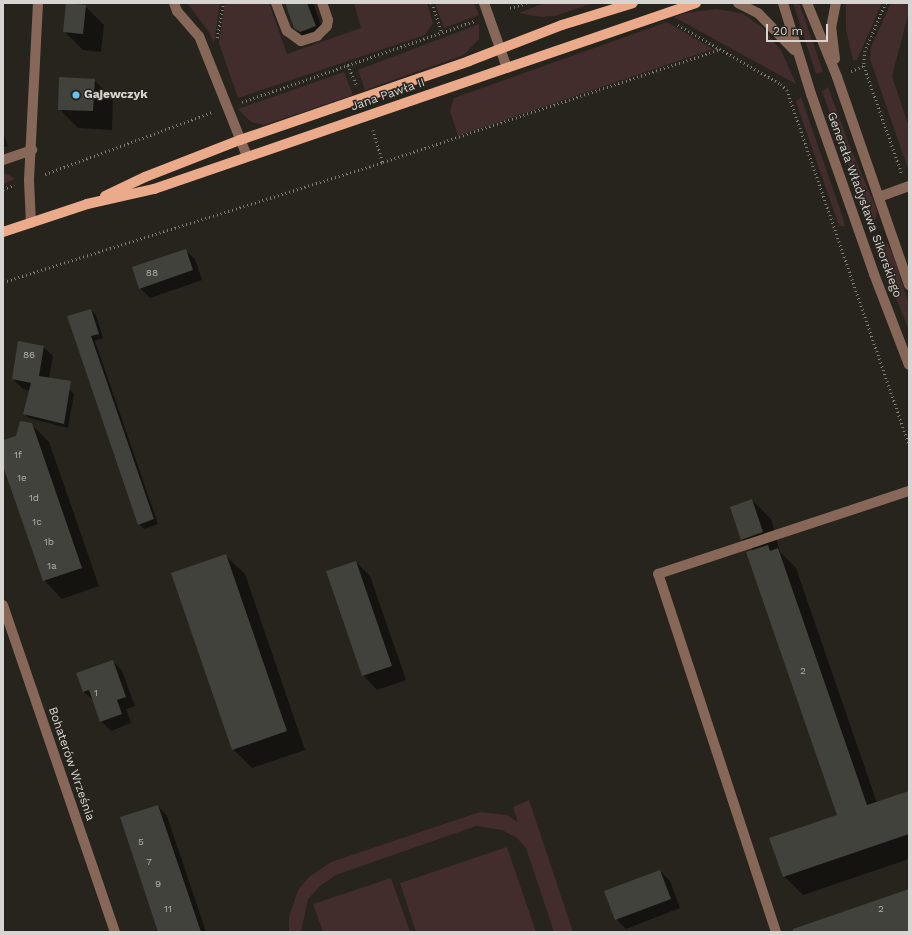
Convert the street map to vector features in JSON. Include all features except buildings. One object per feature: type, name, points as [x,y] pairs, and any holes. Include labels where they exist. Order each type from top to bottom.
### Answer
[{"type":"main road","name":"Jana Pawła II","points":[[87,204],[145,177],[240,140],[500,50],[562,25],[633,3]]},
{"type":"main road","name":"Jana Pawła II","points":[[3,232],[87,204],[154,189],[696,3]]},
{"type":"street","points":[[31,223],[30,180],[38,3]]},
{"type":"street","points":[[174,3],[176,11],[199,36],[247,156]]},
{"type":"street","points":[[276,3],[287,31],[301,41],[317,36],[327,26],[328,20],[322,3]]},
{"type":"street","points":[[484,3],[507,68]]},
{"type":"street","name":"Generała Władysława Sikorskiego","points":[[738,3],[758,13],[774,26],[796,52]]},
{"type":"street","name":"Generała Władysława Sikorskiego","points":[[783,3],[796,52],[874,274],[909,365]]},
{"type":"street","name":"Generała Władysława Sikorskiego","points":[[807,3],[815,17],[837,77],[909,285]]},
{"type":"street","name":"Generała Władysława Sikorskiego","points":[[813,3],[815,17]]},
{"type":"street","name":"Generała Władysława Sikorskiego","points":[[836,3],[831,28],[837,77]]},
{"type":"street","points":[[3,160],[32,150]]},
{"type":"street","points":[[879,197],[908,187]]},
{"type":"street","points":[[776,932],[658,574],[909,491]]},
{"type":"street","name":"Bohaterów Września","points":[[3,605],[115,932]]},
{"type":"path","points":[[432,3],[442,32]]},
{"type":"path","points":[[510,8],[526,3]]},
{"type":"path","points":[[886,3],[865,51],[864,66],[908,187]]},
{"type":"path","points":[[674,22],[781,84],[787,90],[909,444]]},
{"type":"path","points":[[3,282],[383,162],[720,49]]},
{"type":"shaded area","points":[[187,3],[220,3],[214,43],[209,32]]},
{"type":"shaded area","points":[[225,3],[269,3],[287,54],[361,28],[354,3],[427,3],[433,23],[425,35],[238,98],[219,43]]},
{"type":"shaded area","points":[[435,3],[474,3],[479,15],[444,28]]},
{"type":"shaded area","points":[[545,3],[593,3],[555,16],[541,17],[519,13]]},
{"type":"shaded area","points":[[793,3],[800,5],[823,72],[816,74]]},
{"type":"shaded area","points":[[846,3],[882,3],[857,60],[853,60],[846,30]]},
{"type":"shaded area","points":[[891,3],[909,3],[909,12],[892,76],[909,127],[909,172],[870,59],[871,47]]},
{"type":"shaded area","points":[[716,9],[742,13],[762,27],[781,50],[796,84],[674,17],[686,13]]},
{"type":"shaded area","points":[[667,22],[713,49],[458,136],[450,111],[454,98]]},
{"type":"shaded area","points":[[479,24],[479,39],[464,55],[365,90],[358,70]]},
{"type":"shaded area","points":[[344,72],[353,95],[264,125],[251,122],[238,109]]},
{"type":"shaded area","points":[[828,87],[849,144],[877,210],[876,219],[869,224],[822,91]]},
{"type":"shaded area","points":[[801,97],[845,226],[839,226],[796,102]]},
{"type":"shaded area","points":[[3,173],[7,174],[15,179],[3,184]]},
{"type":"shaded area","points":[[878,241],[887,243],[893,254],[909,305],[909,331],[875,243]]},
{"type":"shaded area","points":[[529,800],[573,932],[554,932],[526,848],[517,838],[502,830],[476,826],[336,875],[320,886],[308,899],[301,932],[289,932],[289,917],[298,890],[309,877],[331,862],[480,812],[507,815],[518,822],[513,807]]},
{"type":"shaded area","points":[[507,847],[536,932],[416,932],[400,883]]},
{"type":"shaded area","points":[[391,878],[410,932],[323,932],[313,904]]},
{"type":"place","name":"Gajewczyk","points":[[76,95]]}]
